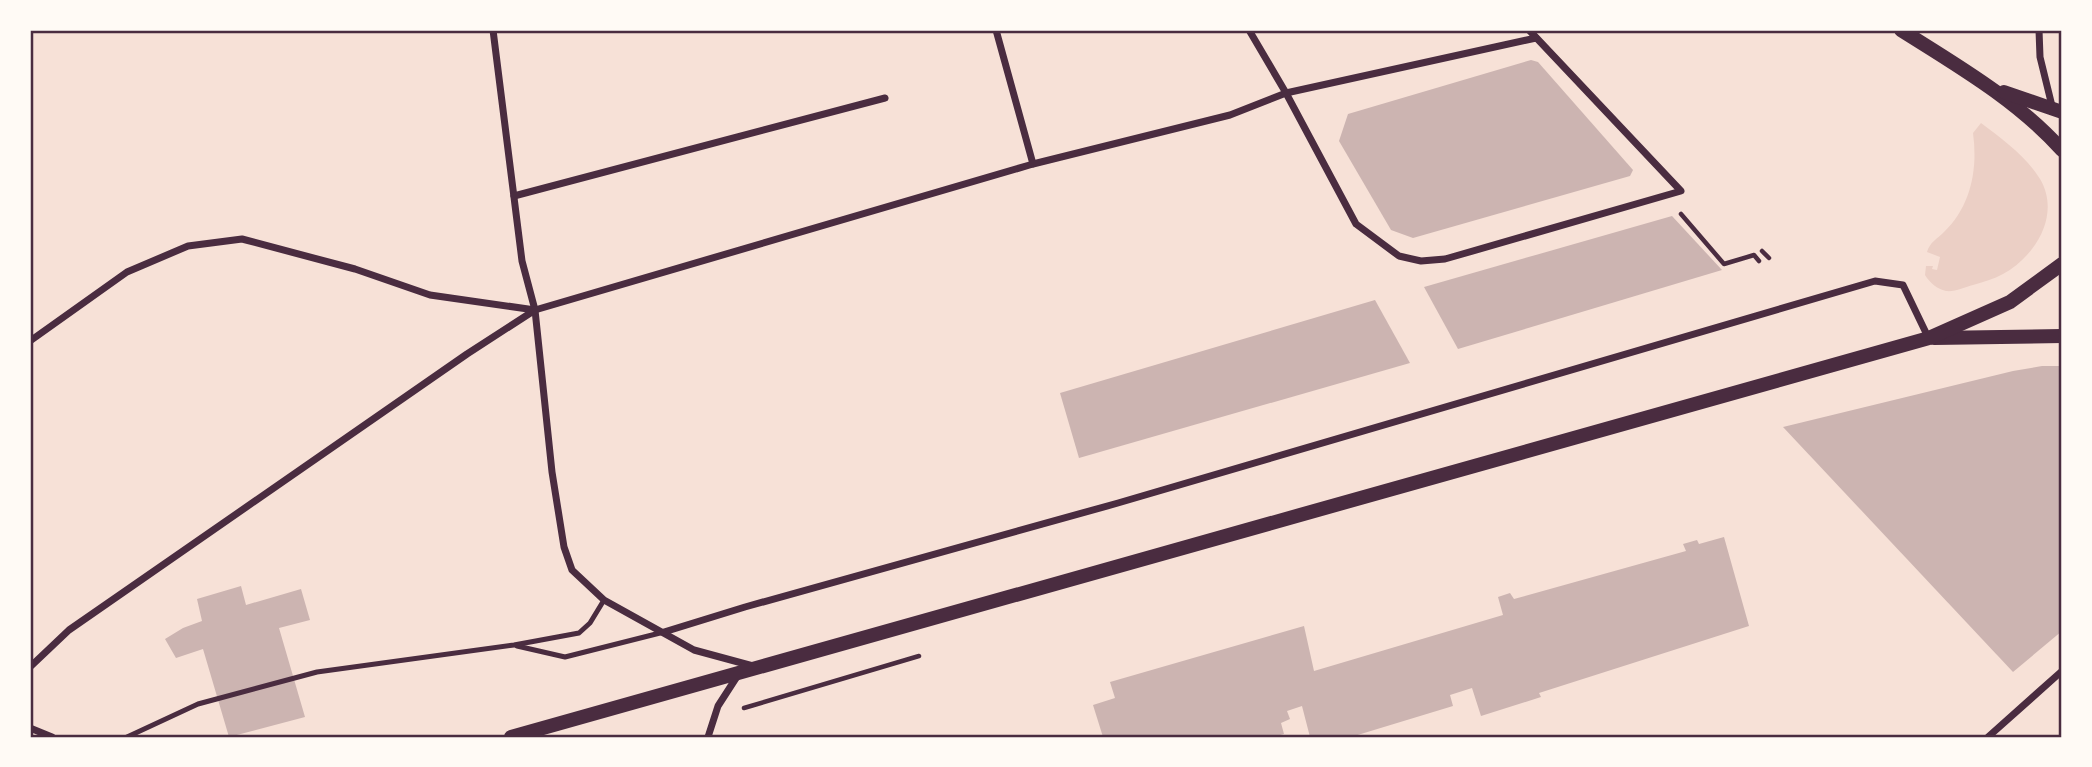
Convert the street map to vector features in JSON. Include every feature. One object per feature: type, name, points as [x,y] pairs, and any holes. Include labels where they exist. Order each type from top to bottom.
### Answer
[{"type":"main road","points":[[1901,30],[1993,89],[2046,133],[2062,150]]},
{"type":"main road","points":[[1993,89],[2058,111]]},
{"type":"main road","points":[[511,737],[1929,338],[2010,302],[2062,264]]},
{"type":"main road","points":[[1929,338],[2062,336]]},
{"type":"street","points":[[493,30],[522,261],[535,310],[552,472],[564,547],[572,570],[604,600],[694,650],[757,667]]},
{"type":"street","points":[[996,30],[1032,164]]},
{"type":"street","points":[[1249,30],[1356,224],[1399,257],[1421,261],[1445,259],[1681,191],[1529,30]]},
{"type":"street","points":[[2039,30],[2040,57],[2058,111]]},
{"type":"street","points":[[30,667],[69,630],[467,354],[535,310],[1032,164],[1230,115],[1286,93],[1536,38]]},
{"type":"street","points":[[514,195],[885,99]]},
{"type":"street","points":[[30,341],[128,272],[188,246],[242,239],[355,269],[430,295],[535,310]]},
{"type":"street","points":[[664,632],[1118,503],[1875,281],[1903,285],[1929,338]]},
{"type":"street","points":[[1988,737],[2062,671]]},
{"type":"street","points":[[708,737],[718,706],[739,672]]},
{"type":"street","points":[[30,728],[52,737]]},
{"type":"lane","points":[[127,737],[198,704],[317,672],[514,645],[579,633],[590,623],[604,600]]},
{"type":"lane","points":[[514,645],[565,657],[664,632]]},
{"type":"path","points":[[1681,214],[1724,264],[1754,255],[1759,261]]},
{"type":"path","points":[[1762,251],[1769,258]]},
{"type":"path","points":[[744,708],[919,656]]},
{"type":"shaded area","points":[[1981,123],[2005,141],[2034,170],[2046,192],[2046,220],[2035,245],[2015,266],[1992,279],[1946,291],[1934,285],[1925,275],[1926,266],[1933,266],[1932,269],[1937,270],[1940,257],[1927,252],[1961,211],[1973,173],[1973,133]]},
{"type":"building","points":[[1531,60],[1538,62],[1633,170],[1630,176],[1413,238],[1391,230],[1339,141],[1348,114]]},
{"type":"building","points":[[1672,216],[1722,270],[1458,349],[1424,287]]},
{"type":"building","points":[[1375,300],[1410,363],[1079,458],[1060,393]]},
{"type":"building","points":[[2042,366],[2062,366],[2062,631],[2013,672],[1783,427]]},
{"type":"building","points":[[1724,537],[1749,626],[1539,693],[1541,697],[1481,716],[1472,688],[1450,695],[1453,706],[1351,737],[1310,737],[1302,706],[1287,711],[1290,719],[1281,723],[1284,734],[1273,737],[1103,737],[1093,705],[1115,698],[1110,682],[1304,626],[1314,671],[1503,615],[1498,597],[1510,593],[1514,599],[1686,551],[1683,544],[1697,540],[1699,544]]},
{"type":"building","points":[[241,586],[246,605],[301,589],[310,620],[279,628],[305,717],[229,737],[203,649],[176,658],[165,639],[202,621],[197,599]]}]
